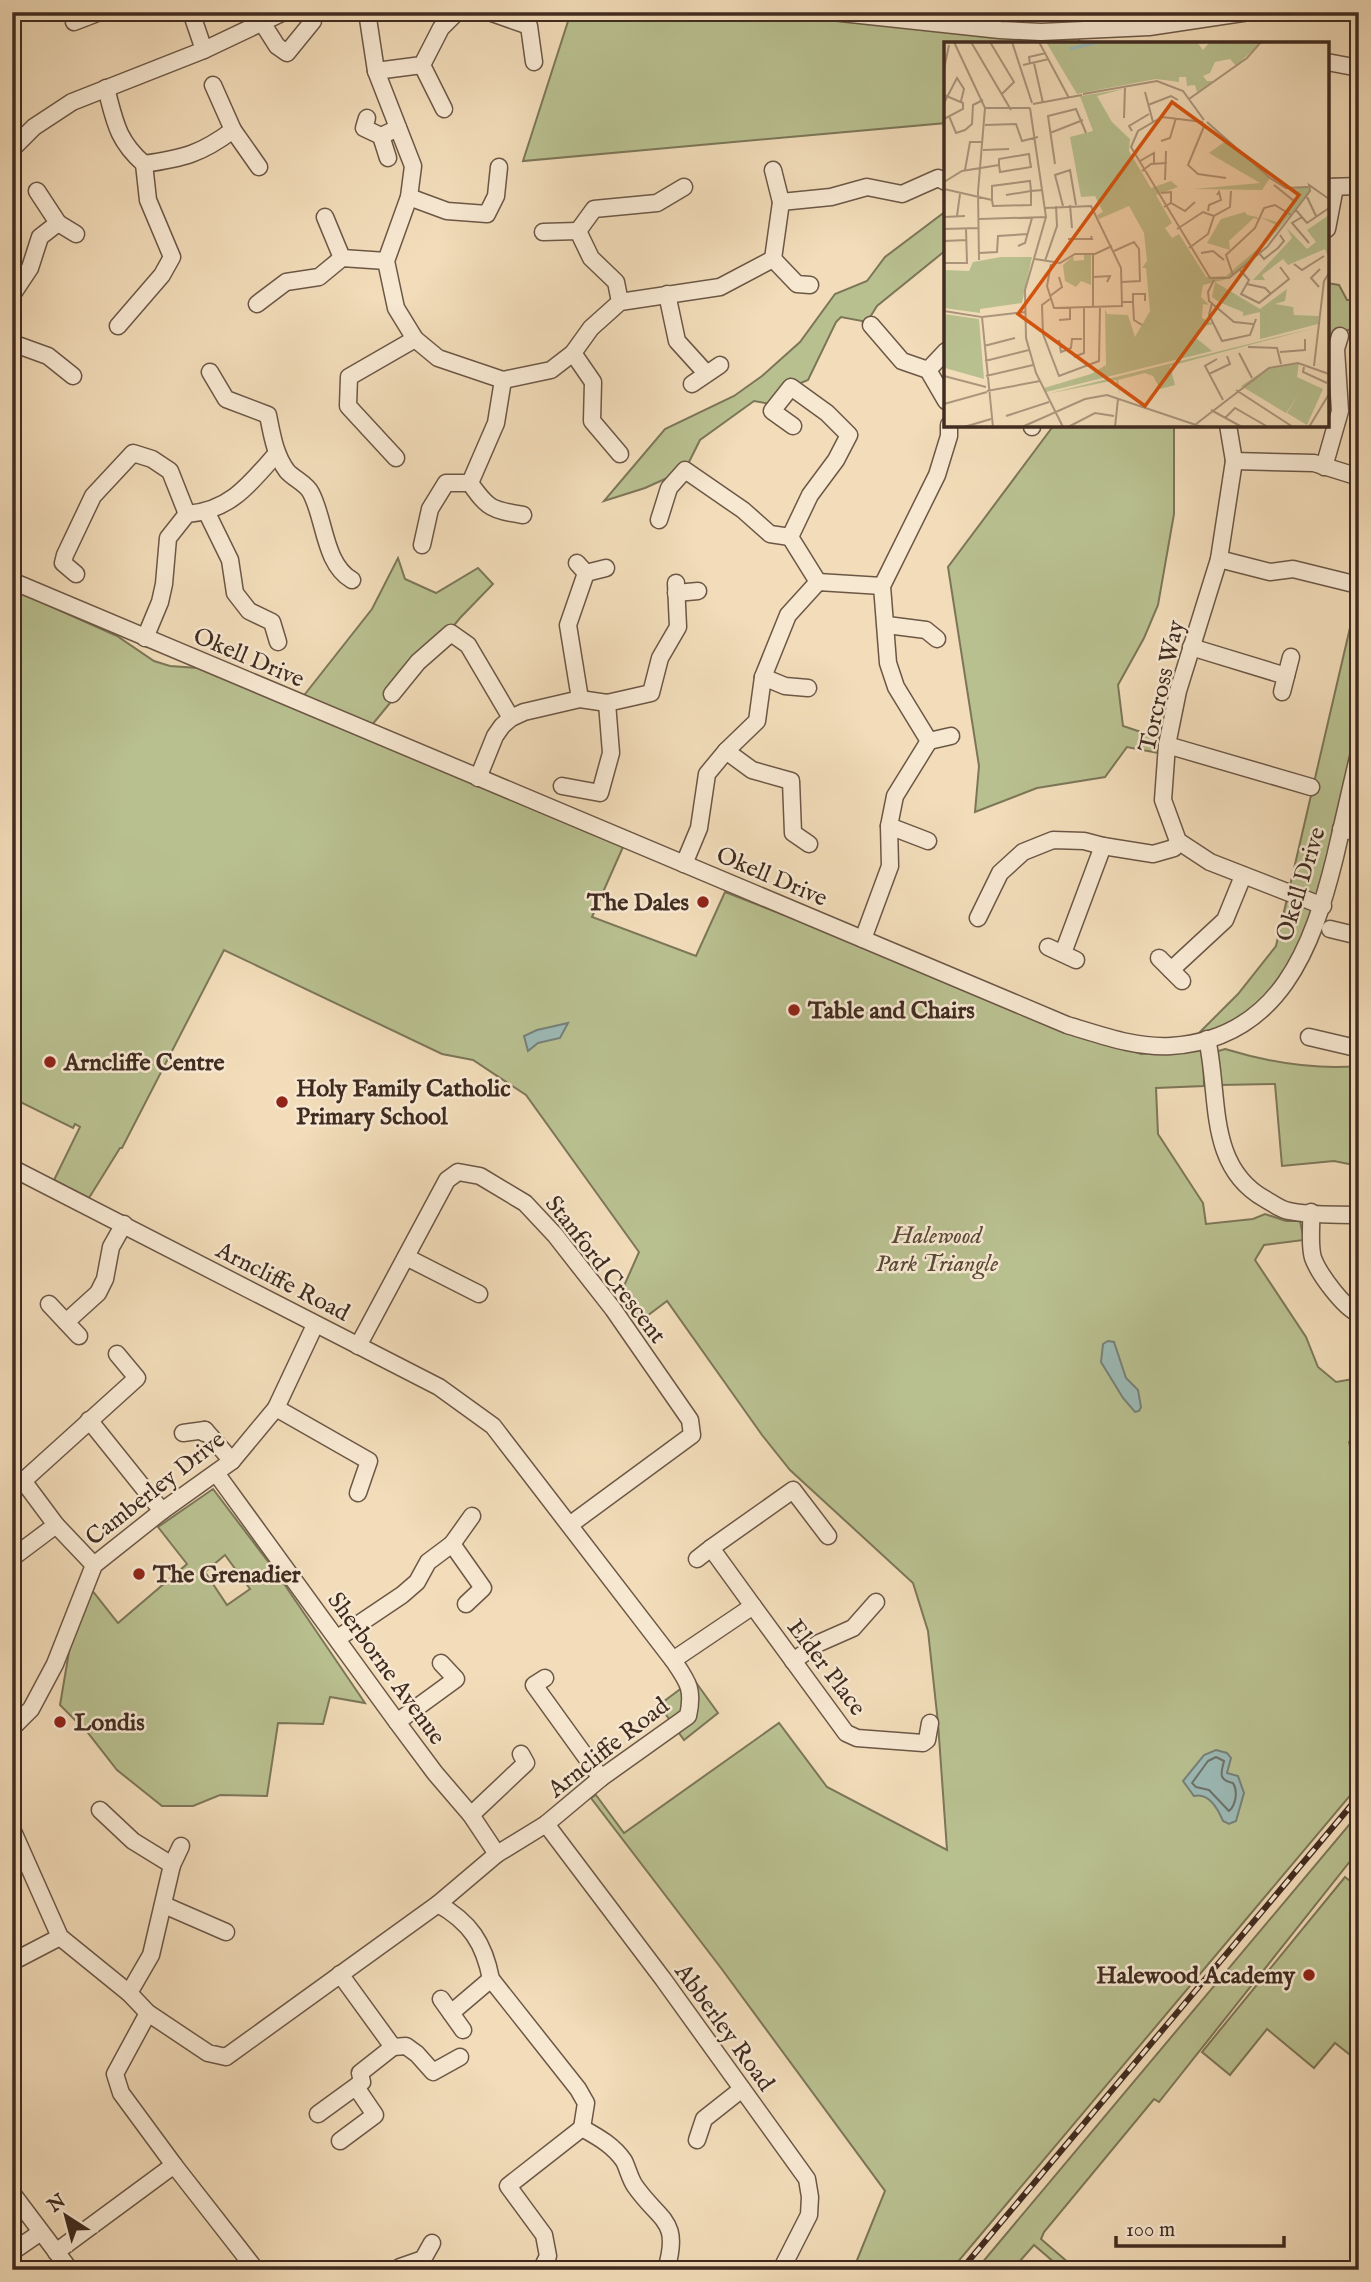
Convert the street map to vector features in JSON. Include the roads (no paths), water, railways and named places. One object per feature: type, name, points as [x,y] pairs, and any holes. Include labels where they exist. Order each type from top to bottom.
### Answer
[{"type":"street","points":[[74,22],[100,12]]},
{"type":"street","points":[[191,12],[204,50]]},
{"type":"street","points":[[12,149],[54,112],[106,88],[204,50],[284,12]]},
{"type":"street","points":[[367,12],[376,71],[413,166],[408,197],[386,261],[396,308],[415,339],[438,358],[503,380],[551,370],[573,354],[592,328],[621,302],[720,286],[773,259]]},
{"type":"street","points":[[422,65],[441,28],[457,12]]},
{"type":"street","points":[[489,12],[529,26],[534,62]]},
{"type":"street","points":[[832,12],[1041,32],[1149,27],[1248,12]]},
{"type":"street","points":[[263,24],[272,41],[287,53],[313,20]]},
{"type":"street","points":[[1329,62],[1352,66],[1343,82]]},
{"type":"street","points":[[376,71],[422,65]]},
{"type":"street","points":[[422,65],[444,109]]},
{"type":"street","points":[[213,85],[233,130],[259,167]]},
{"type":"street","points":[[106,88],[117,130],[128,150],[144,164],[148,200],[172,257],[162,275],[118,326]]},
{"type":"street","points":[[367,118],[364,128],[381,136],[388,158]]},
{"type":"street","points":[[381,136],[398,128]]},
{"type":"street","points":[[144,164],[183,158],[210,147],[233,130]]},
{"type":"street","points":[[408,197],[447,211],[486,214],[496,196],[499,167]]},
{"type":"street","points":[[773,170],[781,202],[773,259]]},
{"type":"street","points":[[781,202],[831,197],[867,187],[902,194],[938,178],[944,181]]},
{"type":"street","points":[[1329,208],[1331,187],[1359,186]]},
{"type":"street","points":[[578,231],[594,209],[657,203],[684,187]]},
{"type":"street","points":[[37,191],[58,223],[76,234]]},
{"type":"street","points":[[325,217],[342,258]]},
{"type":"street","points":[[12,295],[30,268],[40,237],[58,223]]},
{"type":"street","points":[[543,232],[578,231]]},
{"type":"street","points":[[578,231],[591,258],[616,282],[621,302]]},
{"type":"street","points":[[257,304],[286,282],[319,277],[342,258],[386,261]]},
{"type":"street","points":[[773,259],[797,284],[810,285]]},
{"type":"street","points":[[667,293],[677,341],[713,369],[692,384]]},
{"type":"street","points":[[871,325],[902,361],[928,370],[944,398]]},
{"type":"street","points":[[396,458],[348,406],[349,377],[415,339]]},
{"type":"street","points":[[12,343],[48,356],[73,376]]},
{"type":"street","points":[[1324,467],[1340,411],[1335,344]]},
{"type":"street","points":[[928,370],[944,353]]},
{"type":"street","points":[[573,354],[593,382],[592,421],[620,454]]},
{"type":"street","points":[[210,372],[226,399],[268,415],[277,453],[289,473],[311,490],[332,554],[344,575],[352,580]]},
{"type":"street","points":[[470,483],[496,423],[503,380]]},
{"type":"street","points":[[790,537],[810,495],[836,460],[849,435],[827,413],[791,387],[772,411],[793,426]]},
{"type":"street","points":[[929,741],[896,687],[888,663],[882,586],[937,475],[949,436],[949,427]]},
{"type":"street","name":"Torcross Way","points":[[1178,841],[1163,800],[1167,744],[1191,647],[1219,559],[1234,461],[1228,427]]},
{"type":"street","points":[[63,566],[65,555],[93,496],[133,453],[152,459],[170,471],[187,514]]},
{"type":"street","points":[[145,638],[160,602],[168,538],[187,514],[207,513],[243,492],[277,453]]},
{"type":"street","points":[[1234,461],[1290,461],[1359,477]]},
{"type":"street","points":[[659,520],[669,488],[685,470],[743,510],[770,534],[790,537],[818,582]]},
{"type":"street","points":[[422,545],[430,509],[446,483],[470,483]]},
{"type":"street","points":[[470,483],[482,500],[495,510],[523,515]]},
{"type":"street","points":[[207,513],[230,560],[235,593],[249,611],[272,622],[278,642]]},
{"type":"street","points":[[1219,559],[1270,572],[1293,569],[1358,585]]},
{"type":"street","points":[[580,699],[568,625],[582,568],[606,568]]},
{"type":"street","name":"Okell Drive","points":[[12,581],[1068,1025],[1136,1044],[1171,1046],[1207,1039],[1255,1015],[1284,985],[1308,945],[1323,906],[1359,753]]},
{"type":"street","points":[[818,582],[882,586]]},
{"type":"street","points":[[684,864],[699,828],[707,774],[757,721],[763,677],[788,615],[818,582]]},
{"type":"street","points":[[478,778],[495,736],[502,726],[524,712],[580,699],[607,703],[651,694],[660,659],[678,626],[676,588],[698,591]]},
{"type":"street","points":[[887,625],[926,630],[937,639]]},
{"type":"street","points":[[392,694],[418,662],[451,633],[468,645],[512,718]]},
{"type":"street","points":[[1191,647],[1284,684],[1291,657]]},
{"type":"street","points":[[763,677],[786,686],[808,688]]},
{"type":"street","points":[[562,786],[604,798],[611,753],[607,703]]},
{"type":"street","points":[[863,939],[890,866],[889,826],[895,796],[929,741],[951,736]]},
{"type":"street","points":[[1167,744],[1311,788]]},
{"type":"street","points":[[726,751],[752,770],[791,781],[793,833],[809,844]]},
{"type":"street","points":[[889,826],[928,841]]},
{"type":"street","points":[[1341,829],[1359,833]]},
{"type":"street","points":[[978,918],[1000,873],[1023,852],[1052,840],[1084,841],[1153,854],[1174,848],[1178,841],[1210,862],[1323,906]]},
{"type":"street","points":[[1062,953],[1103,846]]},
{"type":"street","points":[[1159,958],[1177,976],[1225,919],[1243,876]]},
{"type":"street","points":[[1330,929],[1359,936]]},
{"type":"street","points":[[1309,1037],[1356,1048],[1359,1035]]},
{"type":"street","points":[[1207,1039],[1212,1060],[1218,1134],[1227,1159],[1251,1191],[1286,1211],[1359,1215]]},
{"type":"street","name":"Arncliffe Road","points":[[12,1168],[439,1387],[493,1426],[673,1660],[686,1678],[692,1699],[688,1716],[601,1779],[546,1824],[497,1854],[438,1903],[226,2057],[208,2053],[148,2013],[129,1993],[60,1937],[15,1847],[12,1829]]},
{"type":"street","name":"Stanford Crescent","points":[[358,1346],[447,1180],[458,1172],[480,1176],[525,1203],[555,1234],[614,1309],[690,1420],[692,1435],[571,1524]]},
{"type":"street","points":[[1311,1213],[1313,1258],[1332,1290],[1352,1311],[1359,1314]]},
{"type":"street","points":[[66,1322],[98,1293],[106,1279],[111,1247],[124,1224]]},
{"type":"street","points":[[406,1257],[479,1294]]},
{"type":"street","points":[[49,1304],[79,1336]]},
{"type":"street","name":"Camberley Drive","points":[[12,1728],[31,1710],[55,1664],[94,1565],[162,1511],[233,1461],[276,1408],[315,1325]]},
{"type":"street","points":[[94,1565],[18,1487],[137,1378],[117,1354]]},
{"type":"street","points":[[276,1408],[369,1461],[358,1493]]},
{"type":"street","points":[[89,1420],[162,1511]]},
{"type":"street","points":[[183,1433],[204,1431],[233,1461]]},
{"type":"street","name":"Sherborne Avenue","points":[[216,1473],[435,1773],[471,1815],[497,1854]]},
{"type":"street","points":[[697,1559],[793,1490],[828,1536]]},
{"type":"street","points":[[338,1638],[417,1582],[428,1562],[452,1544],[472,1516]]},
{"type":"street","points":[[12,1558],[56,1525]]},
{"type":"street","points":[[452,1544],[483,1588],[466,1604]]},
{"type":"street","name":"Elder Place","points":[[711,1548],[846,1732],[857,1738],[924,1748],[930,1723]]},
{"type":"street","points":[[793,1661],[819,1643],[853,1628],[876,1602]]},
{"type":"street","points":[[673,1660],[753,1606]]},
{"type":"street","points":[[397,1722],[456,1679],[441,1663]]},
{"type":"street","points":[[545,1678],[534,1685],[601,1779]]},
{"type":"street","points":[[471,1815],[526,1763],[521,1754]]},
{"type":"street","points":[[100,1810],[133,1841],[172,1865]]},
{"type":"street","name":"Abberley Road","points":[[546,1824],[807,2179],[809,2215],[781,2270]]},
{"type":"street","points":[[129,1993],[151,1955],[172,1865],[181,1846]]},
{"type":"street","points":[[438,1903],[458,1915],[479,1942],[487,1958],[491,1979],[578,2089],[586,2103],[582,2128],[508,2186],[544,2235],[548,2256],[541,2270]]},
{"type":"street","points":[[164,1905],[226,1932]]},
{"type":"street","points":[[12,1962],[60,1937]]},
{"type":"street","points":[[340,1974],[393,2047]]},
{"type":"street","points":[[452,2013],[491,1979]]},
{"type":"street","points":[[441,1999],[463,2030]]},
{"type":"street","points":[[148,2013],[115,2074],[121,2093],[256,2270]]},
{"type":"street","points":[[318,2114],[362,2082],[360,2073],[393,2047],[406,2046],[433,2072],[460,2057]]},
{"type":"street","points":[[340,2141],[375,2115],[356,2087]]},
{"type":"street","points":[[697,2140],[704,2119],[742,2089]]},
{"type":"street","points":[[582,2128],[608,2143],[624,2161],[634,2185],[667,2221],[672,2237],[672,2251],[666,2270]]},
{"type":"street","points":[[56,2252],[174,2165]]},
{"type":"street","points":[[12,2193],[70,2270]]},
{"type":"street","points":[[12,2252],[41,2232]]},
{"type":"street","points":[[400,2267],[426,2265],[432,2243]]},
{"type":"water","points":[[568,1023],[560,1038],[538,1043],[528,1051],[524,1036]]},
{"type":"water","points":[[1114,1342],[1126,1378],[1138,1390],[1141,1407],[1139,1411],[1135,1412],[1123,1398],[1101,1362],[1103,1344]]},
{"type":"water","points":[[1216,1750],[1227,1753],[1231,1758],[1227,1773],[1238,1776],[1244,1793],[1236,1821],[1229,1824],[1223,1821],[1212,1802],[1199,1795],[1194,1796],[1183,1781],[1204,1755]]},
{"type":"railway","points":[[961,2270],[1359,1796]]},
{"type":"place","name":"The Dales","points":[[703,902]]},
{"type":"place","name":"Table and Chairs","points":[[794,1010]]},
{"type":"place","name":"Arncliffe Centre","points":[[50,1062]]},
{"type":"place","name":"Holy Family Catholic Primary School","points":[[282,1102]]},
{"type":"place","name":"The Grenadier","points":[[139,1574]]},
{"type":"place","name":"Londis","points":[[60,1722]]},
{"type":"place","name":"Halewood Academy","points":[[1309,1975]]},
{"type":"park label","name":"Halewood Park Triangle","points":[[937,1249]]}]
